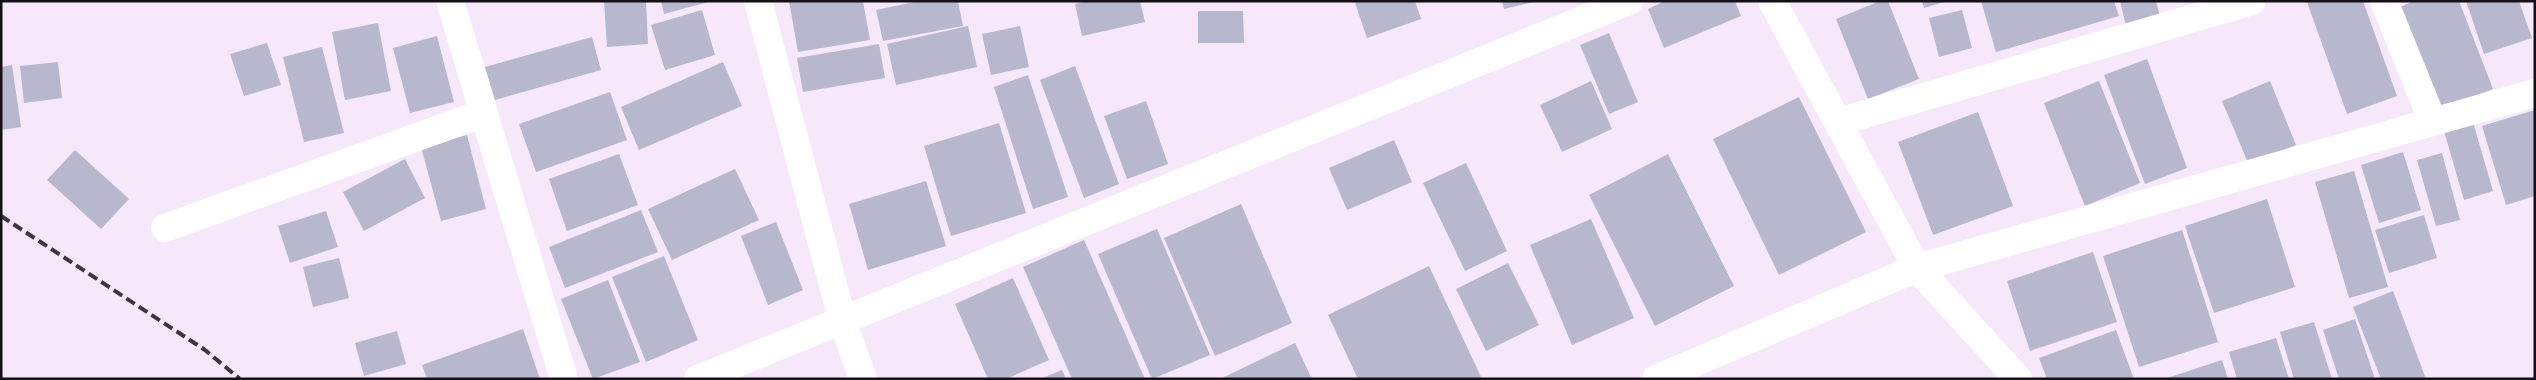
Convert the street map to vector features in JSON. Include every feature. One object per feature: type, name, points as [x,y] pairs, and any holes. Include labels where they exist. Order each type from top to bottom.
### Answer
[{"type":"street","points":[[450,1],[564,379]]},
{"type":"street","points":[[758,1],[842,319],[863,379]]},
{"type":"street","points":[[698,379],[1629,1]]},
{"type":"street","points":[[1772,1],[1917,268],[2018,379]]},
{"type":"street","points":[[1838,122],[2252,1]]},
{"type":"street","points":[[2384,1],[2433,122]]},
{"type":"street","points":[[1656,379],[1917,268],[2535,93]]},
{"type":"street","points":[[165,228],[484,113]]},
{"type":"building","points":[[604,1],[646,1],[648,44],[607,47]]},
{"type":"building","points":[[661,1],[707,1],[708,2],[664,14]]},
{"type":"building","points":[[789,1],[863,1],[870,40],[798,52]]},
{"type":"building","points":[[919,1],[958,1],[963,26],[883,41],[876,10]]},
{"type":"building","points":[[1086,1],[1140,1],[1145,22],[1082,36],[1075,4]]},
{"type":"building","points":[[1359,1],[1415,1],[1421,19],[1367,38],[1355,3]]},
{"type":"building","points":[[1502,1],[1534,1],[1534,2],[1504,9]]},
{"type":"building","points":[[1665,1],[1735,1],[1741,16],[1664,48],[1648,9]]},
{"type":"building","points":[[1880,1],[1888,1],[1919,79],[1868,99],[1836,19]]},
{"type":"building","points":[[1922,1],[1944,1],[1944,2],[1924,8]]},
{"type":"building","points":[[1981,1],[2114,1],[2119,16],[1996,52]]},
{"type":"building","points":[[2120,1],[2156,1],[2161,21],[2127,30]]},
{"type":"building","points":[[2363,1],[2397,96],[2347,114],[2307,2]]},
{"type":"building","points":[[2414,1],[2459,1],[2493,89],[2437,110],[2398,8]]},
{"type":"building","points":[[2466,1],[2519,1],[2532,38],[2484,54]]},
{"type":"building","points":[[702,10],[715,55],[665,70],[651,25]]},
{"type":"building","points":[[1962,10],[1972,48],[1939,57],[1929,18]]},
{"type":"building","points":[[1198,11],[1243,11],[1244,43],[1198,43]]},
{"type":"building","points":[[378,23],[391,91],[345,100],[332,32]]},
{"type":"building","points":[[968,26],[977,67],[896,85],[887,44]]},
{"type":"building","points":[[1020,26],[1029,67],[991,75],[982,34]]},
{"type":"building","points":[[1609,33],[1638,102],[1609,114],[1580,45]]},
{"type":"building","points":[[437,36],[454,102],[410,113],[393,48]]},
{"type":"building","points":[[592,37],[601,70],[495,100],[485,67]]},
{"type":"building","points":[[267,43],[281,85],[244,96],[230,54]]},
{"type":"building","points":[[879,44],[885,78],[803,92],[797,58]]},
{"type":"building","points":[[322,47],[344,133],[304,142],[283,57]]},
{"type":"building","points":[[2147,59],[2187,168],[2145,184],[2104,75]]},
{"type":"building","points":[[58,62],[62,98],[24,103],[20,66]]},
{"type":"building","points":[[723,62],[742,106],[639,150],[621,107]]},
{"type":"building","points":[[12,65],[21,127],[1,130],[1,67]]},
{"type":"building","points":[[1075,66],[1119,184],[1084,198],[1040,80]]},
{"type":"building","points":[[1028,75],[1068,197],[1033,209],[994,87]]},
{"type":"building","points":[[1591,81],[1612,129],[1562,152],[1540,105]]},
{"type":"building","points":[[2099,81],[2140,183],[2085,206],[2044,103]]},
{"type":"building","points":[[2270,81],[2296,145],[2249,165],[2222,101]]},
{"type":"building","points":[[610,92],[627,140],[536,172],[519,124]]},
{"type":"building","points":[[1799,97],[1866,232],[1779,275],[1713,139]]},
{"type":"building","points":[[1146,101],[1168,164],[1127,179],[1104,116]]},
{"type":"building","points":[[2535,110],[2535,196],[2506,205],[2482,126]]},
{"type":"building","points":[[1978,112],[2013,206],[1933,235],[1898,142]]},
{"type":"building","points":[[2473,122],[2493,191],[2464,200],[2444,131]]},
{"type":"building","points":[[999,123],[1026,213],[951,236],[924,146]]},
{"type":"building","points":[[467,135],[486,209],[441,221],[421,147]]},
{"type":"building","points":[[1394,140],[1412,182],[1347,210],[1329,168]]},
{"type":"building","points":[[75,150],[129,199],[101,229],[47,180]]},
{"type":"building","points":[[2403,152],[2421,210],[2379,223],[2361,165]]},
{"type":"building","points":[[2442,153],[2460,220],[2436,226],[2417,160]]},
{"type":"building","points":[[619,154],[638,205],[567,231],[549,179]]},
{"type":"building","points":[[1668,154],[1734,286],[1655,326],[1589,195]]},
{"type":"building","points":[[405,159],[425,198],[364,231],[343,192]]},
{"type":"building","points":[[1466,163],[1507,251],[1465,271],[1423,183]]},
{"type":"building","points":[[735,169],[759,220],[672,260],[648,209]]},
{"type":"building","points":[[2354,171],[2388,287],[2349,298],[2315,182]]},
{"type":"building","points":[[926,181],[946,246],[868,270],[849,204]]},
{"type":"building","points":[[2267,199],[2295,287],[2214,313],[2185,226]]},
{"type":"building","points":[[1241,204],[1292,323],[1215,356],[1164,238]]},
{"type":"building","points":[[641,210],[658,252],[565,288],[549,247]]},
{"type":"building","points":[[326,211],[338,247],[290,263],[278,226]]},
{"type":"building","points":[[2424,215],[2437,258],[2389,273],[2375,230]]},
{"type":"building","points":[[1591,219],[1634,318],[1572,345],[1530,245]]},
{"type":"building","points":[[776,222],[803,290],[768,305],[741,236]]},
{"type":"building","points":[[1157,229],[1210,355],[1152,379],[1098,254]]},
{"type":"building","points":[[2182,230],[2218,342],[2139,367],[2103,256]]},
{"type":"building","points":[[1084,240],[1145,379],[1072,379],[1023,267]]},
{"type":"building","points":[[2093,252],[2117,322],[2030,351],[2007,281]]},
{"type":"building","points":[[664,256],[698,340],[646,362],[612,277]]},
{"type":"building","points":[[339,258],[349,298],[313,307],[303,267]]},
{"type":"building","points":[[1508,263],[1539,325],[1486,351],[1456,289]]},
{"type":"building","points":[[1429,266],[1482,379],[1358,379],[1328,315]]},
{"type":"building","points":[[1013,278],[1049,360],[1006,379],[988,379],[955,304]]},
{"type":"building","points":[[608,280],[640,362],[593,379],[561,299]]},
{"type":"building","points":[[2393,291],[2426,379],[2381,379],[2353,307]]},
{"type":"building","points":[[2355,319],[2375,379],[2339,379],[2323,330]]},
{"type":"building","points":[[2314,322],[2332,379],[2294,379],[2280,332]]},
{"type":"building","points":[[523,329],[540,379],[427,379],[422,365]]},
{"type":"building","points":[[2116,330],[2134,379],[2047,379],[2039,358]]},
{"type":"building","points":[[397,331],[406,364],[364,376],[355,343]]},
{"type":"building","points":[[2276,338],[2289,379],[2237,379],[2229,352]]},
{"type":"building","points":[[1295,343],[1312,379],[1220,379]]},
{"type":"building","points":[[2222,360],[2228,379],[2167,379],[2167,378]]},
{"type":"building","points":[[1062,370],[1066,379],[1040,379]]},
{"type":"railway","points":[[1,216],[205,350],[240,379]]}]
